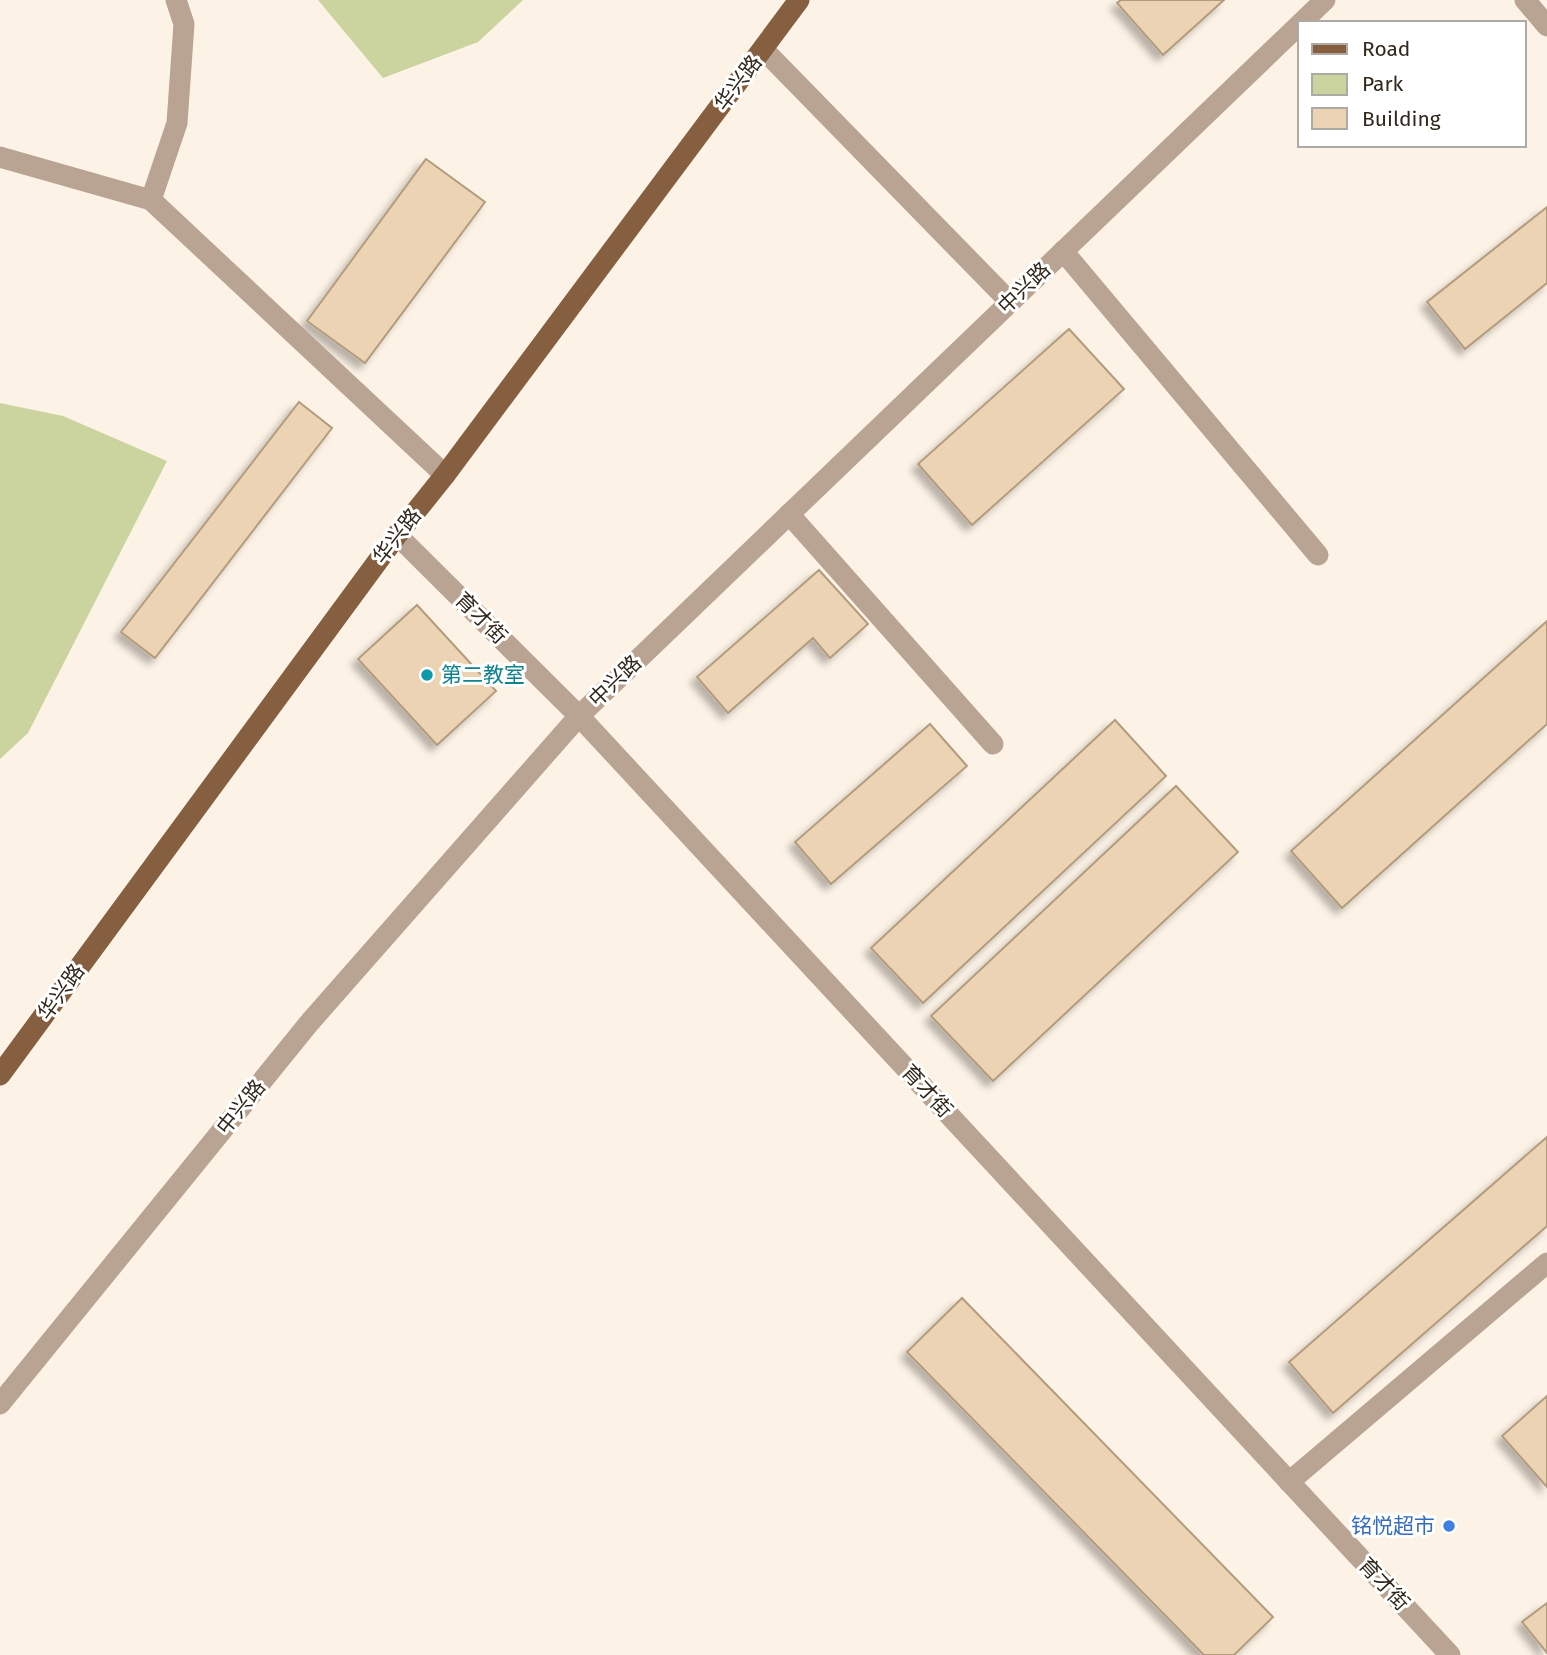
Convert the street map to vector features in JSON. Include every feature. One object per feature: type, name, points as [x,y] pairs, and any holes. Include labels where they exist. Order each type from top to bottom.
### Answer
[{"type":"main road","name":"华兴路","points":[[0,1075],[397,535],[445,475],[799,0]]},
{"type":"street","points":[[151,201],[177,123],[184,24],[176,0]]},
{"type":"street","name":"中兴路","points":[[1303,21],[1325,0]]},
{"type":"street","points":[[1525,0],[1547,26]]},
{"type":"street","name":"中兴路","points":[[0,1404],[310,1022],[579,716],[1298,26]]},
{"type":"street","points":[[763,49],[1010,302]]},
{"type":"street","points":[[0,157],[151,201],[445,475]]},
{"type":"street","points":[[1063,251],[1318,555]]},
{"type":"street","points":[[789,514],[993,744]]},
{"type":"street","name":"育才街","points":[[397,535],[579,716],[1450,1655]]},
{"type":"street","points":[[1289,1482],[1547,1263]]},
{"type":"green space","points":[[318,0],[523,0],[478,42],[383,78]]},
{"type":"green space","points":[[0,403],[63,416],[167,461],[28,733],[0,759]]},
{"type":"building","points":[[1121,0],[1224,0],[1163,55],[1117,3]]},
{"type":"building","points":[[426,159],[485,202],[365,363],[307,321]]},
{"type":"building","points":[[1547,207],[1547,283],[1465,349],[1427,302]]},
{"type":"building","points":[[1069,329],[1124,389],[972,525],[918,464]]},
{"type":"building","points":[[299,402],[332,428],[155,658],[121,632]]},
{"type":"building","points":[[819,570],[868,624],[830,658],[813,638],[728,713],[697,677]]},
{"type":"building","name":"第二教室","points":[[417,605],[496,691],[437,745],[358,659]]},
{"type":"building","points":[[1547,621],[1547,724],[1342,908],[1291,851]]},
{"type":"building","points":[[1115,720],[1166,776],[923,1003],[871,948]]},
{"type":"building","points":[[930,724],[967,766],[831,884],[795,842]]},
{"type":"building","points":[[1176,786],[1238,852],[993,1081],[931,1016]]},
{"type":"building","points":[[1547,1137],[1547,1226],[1333,1413],[1289,1362]]},
{"type":"building","points":[[962,1298],[1273,1617],[1234,1655],[1204,1655],[907,1352]]},
{"type":"building","points":[[1547,1396],[1547,1487],[1502,1436]]},
{"type":"building","points":[[1547,1603],[1547,1653],[1522,1622]]},
{"type":"place","name":"第二教室","points":[[427,675]]},
{"type":"place","name":"铭悦超市","points":[[1449,1526]]}]
